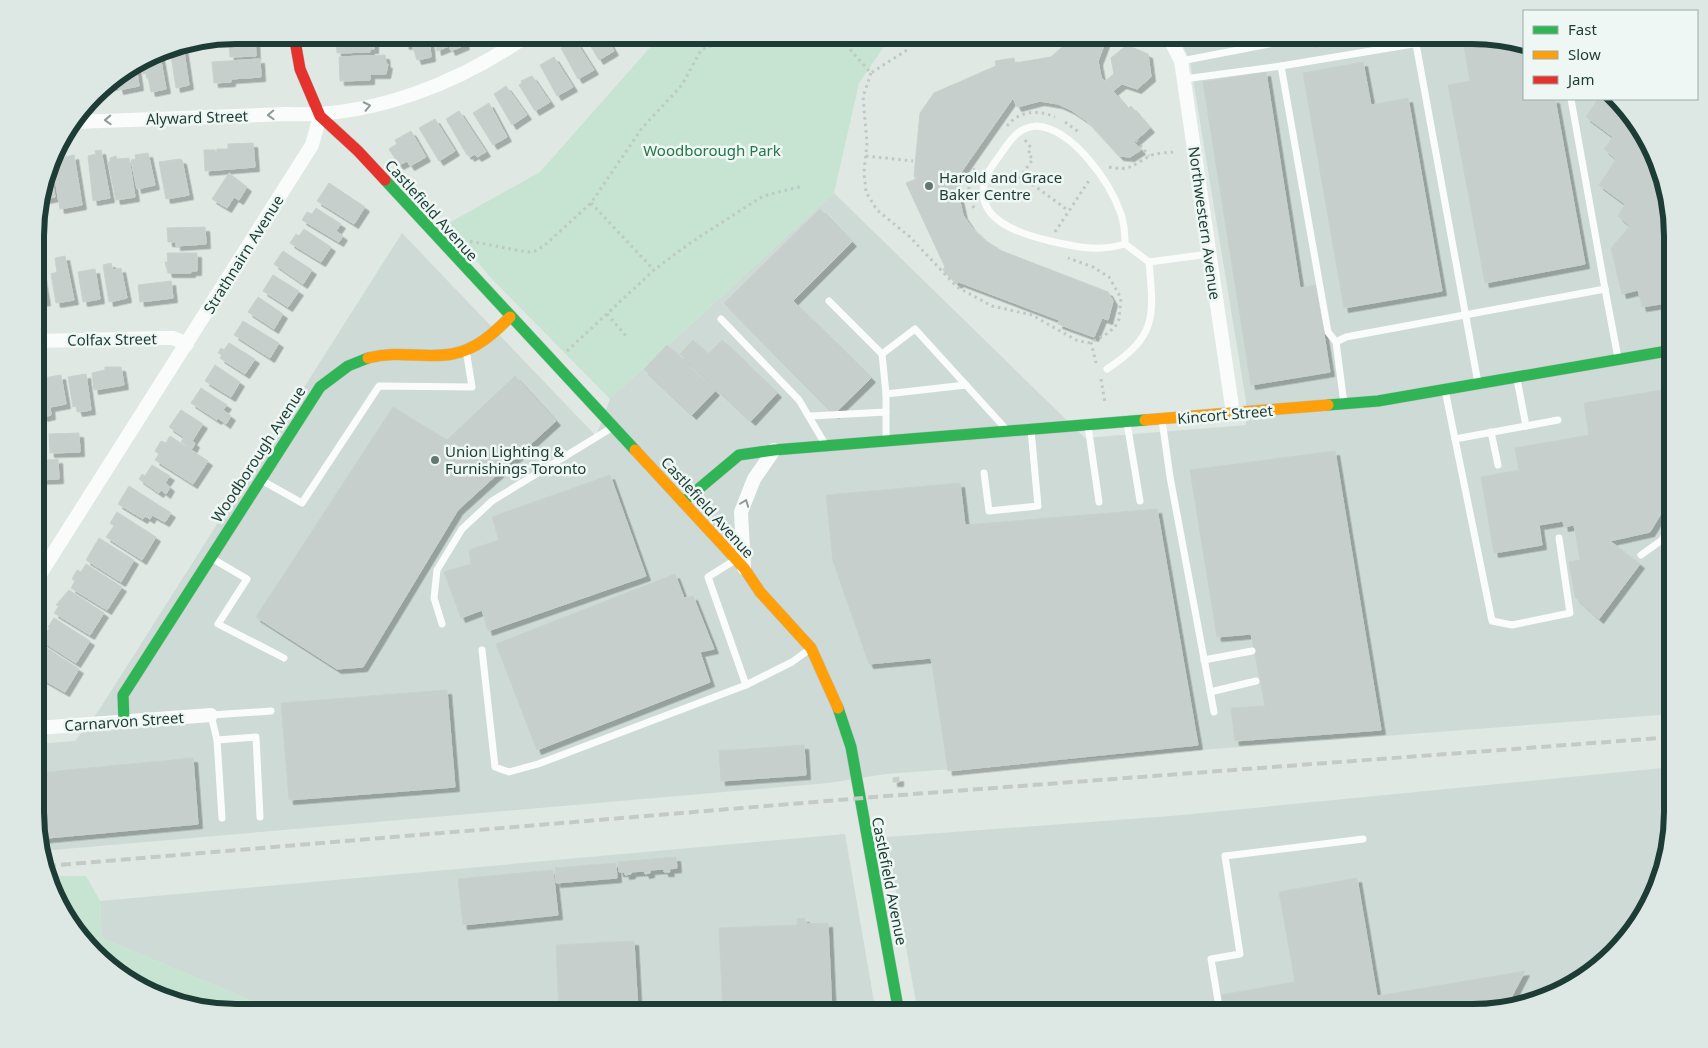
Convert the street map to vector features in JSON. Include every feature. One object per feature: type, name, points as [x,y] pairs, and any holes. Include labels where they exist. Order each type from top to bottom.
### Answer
[{"type":"street","points":[[296,44],[300,69],[320,116],[375,104],[443,82],[486,63],[514,44]]},
{"type":"street","name":"Northwestern Avenue","points":[[1172,44],[1181,61],[1184,79],[1233,413]]},
{"type":"street","name":"Alyward Street","points":[[81,122],[287,114],[320,116]]},
{"type":"street","name":"Castlefield Avenue","points":[[320,116],[358,151],[683,502],[811,648],[834,697],[851,747],[897,1004]]},
{"type":"street","name":"Strathnairn Avenue","points":[[44,568],[312,145],[320,116]]},
{"type":"street","name":"Woodborough Avenue","points":[[124,722],[124,695],[259,479],[315,393],[330,377],[346,366],[362,359],[388,353],[438,355],[466,350],[493,334],[510,317]]},
{"type":"street","name":"Colfax Street","points":[[44,341],[173,338],[187,344]]},
{"type":"street","name":"Kincort Street","points":[[683,502],[738,455],[774,450],[1378,401],[1664,351]]},
{"type":"street","points":[[739,564],[741,512],[754,479],[774,450]]},
{"type":"street","name":"Carnarvon Street","points":[[44,728],[211,714]]},
{"type":"lane","points":[[1181,61],[1269,44]]},
{"type":"lane","points":[[1184,79],[1281,66],[1416,44],[1478,383]]},
{"type":"lane","points":[[1281,66],[1328,332],[1336,342],[1344,404]]},
{"type":"lane","points":[[1571,100],[1618,358]]},
{"type":"lane","points":[[1125,244],[1097,250],[1049,241],[1021,234],[992,216],[985,200],[984,188],[986,177],[1017,133],[1032,126],[1053,129],[1070,140],[1097,170],[1121,214],[1125,244],[1149,262],[1209,254]]},
{"type":"lane","points":[[1107,369],[1135,349],[1149,325],[1154,308],[1149,262]]},
{"type":"lane","points":[[1336,342],[1346,337],[1605,290]]},
{"type":"lane","points":[[829,301],[882,354],[886,394],[887,442]]},
{"type":"lane","points":[[721,319],[786,383],[810,416],[826,446]]},
{"type":"lane","points":[[882,354],[915,329],[1009,432]]},
{"type":"lane","points":[[259,479],[302,503],[379,386],[472,387],[466,350]]},
{"type":"lane","points":[[1516,376],[1526,426]]},
{"type":"lane","points":[[886,394],[966,385]]},
{"type":"lane","points":[[1445,389],[1492,621],[1512,625],[1570,613],[1559,538]]},
{"type":"lane","points":[[810,416],[886,412]]},
{"type":"lane","points":[[1162,419],[1170,477],[1214,712]]},
{"type":"lane","points":[[1455,439],[1558,420]]},
{"type":"lane","points":[[1127,422],[1140,501]]},
{"type":"lane","points":[[1088,426],[1099,502]]},
{"type":"lane","points":[[442,624],[434,598],[437,570],[462,529],[492,501],[613,427]]},
{"type":"lane","points":[[984,473],[989,511],[1038,506],[1031,430]]},
{"type":"lane","points":[[1491,432],[1498,465]]},
{"type":"lane","points":[[1641,555],[1662,540],[1664,536]]},
{"type":"lane","points":[[210,557],[247,579],[218,624],[284,658]]},
{"type":"lane","points":[[739,564],[708,578],[746,685]]},
{"type":"lane","points":[[482,650],[495,766],[509,772],[538,764],[746,685],[792,662],[811,648]]},
{"type":"lane","points":[[1204,660],[1252,651]]},
{"type":"lane","points":[[1210,692],[1256,681]]},
{"type":"lane","points":[[222,818],[217,740],[211,714],[271,711]]},
{"type":"lane","points":[[217,740],[256,737],[260,817]]},
{"type":"lane","points":[[1218,1004],[1211,959],[1240,954],[1225,856],[1364,839]]},
{"type":"path","points":[[463,244],[469,241],[527,252],[545,245],[591,203],[642,128],[682,85],[701,50],[715,44]]},
{"type":"path","points":[[845,44],[870,73],[910,48]]},
{"type":"path","points":[[1007,125],[1031,148],[1028,154],[1033,158],[1021,176],[1069,211]]},
{"type":"path","points":[[1136,140],[1149,156]]},
{"type":"path","points":[[1160,154],[1172,152]]},
{"type":"path","points":[[866,156],[913,161]]},
{"type":"path","points":[[1049,241],[1097,170]]},
{"type":"path","points":[[564,354],[654,270],[762,196],[803,186]]},
{"type":"path","points":[[591,203],[654,270]]},
{"type":"path","points":[[607,314],[627,336]]},
{"type":"shaded area","points":[[1182,44],[1497,45],[1523,50],[1523,100],[1608,100],[1625,119],[1639,140],[1650,162],[1661,198],[1664,223],[1664,715],[886,774],[828,783],[47,850],[44,825],[44,743],[75,741],[99,710],[402,233],[596,436],[610,399],[834,193],[1085,438],[1246,425],[1246,401],[1190,61]]},
{"type":"shaded area","points":[[1664,768],[1664,825],[1661,850],[1650,886],[1639,908],[1617,939],[1589,965],[1568,979],[1546,990],[1522,998],[1485,1004],[916,1004],[886,837],[1171,816]]},
{"type":"shaded area","points":[[845,834],[874,1004],[257,1004],[102,938],[100,901]]},
{"type":"green space","name":"Woodborough Park","points":[[653,44],[886,44],[859,83],[834,193],[610,399],[491,278],[447,224],[540,172]]},
{"type":"green space","points":[[55,876],[86,876],[100,901],[102,938],[257,1004],[223,1004],[198,1001],[162,990],[140,979],[109,957],[91,939],[69,908]]},
{"type":"building","points":[[229,44],[255,44],[256,56],[230,57]]},
{"type":"building","points":[[336,44],[374,44],[374,49],[370,49],[370,52],[337,53]]},
{"type":"building","points":[[412,44],[430,44],[431,57],[417,60]]},
{"type":"building","points":[[436,44],[465,45],[451,51],[449,46],[437,51]]},
{"type":"building","points":[[568,44],[578,44],[594,70],[578,79],[561,48]]},
{"type":"building","points":[[589,44],[610,44],[614,51],[599,60]]},
{"type":"building","name":"Harold and Grace Baker Centre","points":[[1063,44],[1105,44],[1098,61],[1101,77],[1128,109],[1131,106],[1150,128],[1134,142],[1141,150],[1130,157],[1119,156],[1087,121],[1071,110],[1058,104],[1040,101],[1017,107],[1013,98],[955,181],[950,183],[950,186],[960,186],[959,197],[963,215],[972,228],[986,241],[1002,251],[1108,292],[1113,301],[1108,320],[1102,318],[1094,337],[1058,324],[1059,320],[959,282],[957,284],[943,270],[945,267],[906,183],[916,179],[914,176],[920,113],[934,93],[996,66],[995,61],[1014,58],[1015,63],[1051,57],[1061,48]]},
{"type":"building","points":[[1464,44],[1510,47],[1523,50],[1523,100],[1555,100],[1585,264],[1485,283],[1448,85],[1470,81]]},
{"type":"building","points":[[1127,45],[1148,54],[1151,77],[1137,89],[1122,84],[1113,91],[1105,81],[1114,74],[1111,58]]},
{"type":"building","points":[[184,51],[189,85],[176,88],[171,55]]},
{"type":"building","points":[[385,55],[386,64],[388,64],[386,74],[370,74],[370,80],[340,81],[339,57]]},
{"type":"building","points":[[554,57],[573,87],[557,96],[540,65]]},
{"type":"building","points":[[161,59],[166,89],[151,92],[147,73],[143,74],[142,68]]},
{"type":"building","points":[[260,59],[261,77],[231,79],[231,82],[214,83],[212,62]]},
{"type":"building","points":[[1363,62],[1371,105],[1408,98],[1442,291],[1344,308],[1303,73]]},
{"type":"building","points":[[137,71],[139,86],[119,90],[118,84]]},
{"type":"building","points":[[1266,72],[1300,288],[1316,285],[1330,372],[1251,385],[1203,82]]},
{"type":"building","points":[[532,76],[550,102],[535,111],[519,85],[522,83],[521,81]]},
{"type":"building","points":[[506,86],[527,115],[512,125],[494,94]]},
{"type":"building","points":[[1597,100],[1608,100],[1632,129],[1650,162],[1658,186],[1663,211],[1664,303],[1642,307],[1638,290],[1622,294],[1611,248],[1630,226],[1618,216],[1625,204],[1599,185],[1616,159],[1604,149],[1613,137],[1586,117]]},
{"type":"building","points":[[489,103],[507,137],[493,145],[473,113]]},
{"type":"building","points":[[459,111],[486,152],[477,157],[475,154],[470,157],[469,154],[467,155],[446,119]]},
{"type":"building","points":[[435,119],[455,151],[439,161],[419,128]]},
{"type":"building","points":[[411,131],[426,157],[410,166],[407,161],[399,165],[389,149],[397,144],[395,140]]},
{"type":"building","points":[[253,143],[255,167],[205,171],[204,150],[215,150],[216,156],[217,149],[228,149],[228,144]]},
{"type":"building","points":[[101,150],[110,198],[93,201],[88,156],[96,154],[95,151]]},
{"type":"building","points":[[148,153],[155,185],[137,189],[131,160],[136,159],[135,155]]},
{"type":"building","points":[[74,155],[82,205],[60,209],[54,173],[60,158]]},
{"type":"building","points":[[116,156],[117,159],[129,158],[135,197],[116,200],[108,162],[110,162],[110,158]]},
{"type":"building","points":[[182,160],[189,195],[166,199],[159,162]]},
{"type":"building","points":[[229,173],[247,187],[239,200],[234,197],[227,208],[212,199]]},
{"type":"building","points":[[52,180],[55,197],[47,199]]},
{"type":"building","points":[[329,183],[365,207],[354,224],[317,201]]},
{"type":"building","points":[[316,208],[341,224],[336,231],[343,236],[339,242],[302,220],[307,212],[312,214]]},
{"type":"building","points":[[820,209],[852,242],[793,301],[871,378],[834,414],[724,303]]},
{"type":"building","points":[[205,227],[206,244],[176,246],[176,242],[168,242],[167,228]]},
{"type":"building","points":[[304,229],[331,247],[321,262],[290,243],[296,234],[299,236]]},
{"type":"building","points":[[283,251],[312,270],[303,284],[274,264]]},
{"type":"building","points":[[167,253],[197,253],[197,271],[191,271],[191,273],[168,273],[165,262],[168,262]]},
{"type":"building","points":[[65,256],[74,300],[56,303],[51,274],[57,272],[55,258]]},
{"type":"building","points":[[111,263],[113,270],[121,268],[127,298],[109,302],[103,265]]},
{"type":"building","points":[[95,269],[100,299],[83,302],[78,272]]},
{"type":"building","points":[[273,275],[299,291],[288,307],[263,291]]},
{"type":"building","points":[[171,281],[173,298],[140,302],[138,285]]},
{"type":"building","points":[[258,297],[283,314],[274,329],[248,312]]},
{"type":"building","points":[[243,321],[279,343],[270,358],[234,335]]},
{"type":"building","points":[[693,340],[708,354],[722,340],[777,393],[751,421],[680,354]]},
{"type":"building","points":[[229,343],[255,359],[245,374],[220,358],[222,355],[218,353],[221,348],[224,350]]},
{"type":"building","points":[[667,345],[715,391],[692,415],[644,369]]},
{"type":"building","points":[[215,365],[240,382],[231,397],[205,381]]},
{"type":"building","points":[[105,367],[121,367],[124,385],[94,390],[92,373],[105,370]]},
{"type":"building","points":[[86,374],[91,410],[78,412],[76,406],[73,407],[68,377]]},
{"type":"building","points":[[61,375],[66,404],[50,407],[51,415],[44,417],[44,396],[47,396],[44,378]]},
{"type":"building","points":[[515,376],[556,421],[458,510],[363,667],[337,669],[256,617],[393,407],[447,440]]},
{"type":"building","points":[[201,388],[227,405],[223,410],[231,416],[226,424],[191,403]]},
{"type":"building","points":[[1664,390],[1664,509],[1650,532],[1610,541],[1640,564],[1599,619],[1575,597],[1569,562],[1580,560],[1574,525],[1564,527],[1563,521],[1539,525],[1542,545],[1494,553],[1481,477],[1519,470],[1515,448],[1589,435],[1584,403]]},
{"type":"building","points":[[181,410],[203,424],[192,441],[195,443],[192,449],[181,442],[184,437],[169,427]]},
{"type":"building","points":[[79,433],[80,452],[50,453],[49,434]]},
{"type":"building","points":[[170,436],[208,461],[193,484],[155,460],[159,454],[155,451],[161,441],[166,443]]},
{"type":"building","points":[[1335,451],[1381,730],[1235,741],[1231,708],[1265,706],[1251,634],[1217,637],[1190,470]]},
{"type":"building","points":[[58,459],[59,479],[44,480],[44,460]]},
{"type":"building","points":[[152,465],[170,476],[165,483],[170,487],[166,494],[161,490],[159,493],[139,479],[142,474],[145,476]]},
{"type":"building","points":[[610,475],[646,576],[488,631],[482,610],[461,618],[444,572],[471,564],[469,550],[499,540],[492,517]]},
{"type":"building","points":[[960,483],[965,525],[1157,509],[1198,745],[948,771],[931,658],[869,664],[833,561],[826,495]]},
{"type":"building","points":[[129,486],[171,513],[165,522],[152,515],[150,519],[145,516],[143,519],[118,504]]},
{"type":"building","points":[[117,512],[156,537],[142,560],[106,537],[114,526],[110,523]]},
{"type":"building","points":[[99,538],[134,560],[121,582],[86,560]]},
{"type":"building","points":[[86,564],[122,587],[107,610],[71,588],[75,581],[72,579],[77,570],[81,572]]},
{"type":"building","points":[[675,574],[684,598],[693,596],[714,649],[700,652],[710,682],[537,750],[496,644]]},
{"type":"building","points":[[69,590],[104,613],[90,635],[54,613],[59,606],[56,605]]},
{"type":"building","points":[[54,618],[90,641],[76,663],[44,643],[44,635],[50,628],[48,627]]},
{"type":"building","points":[[44,646],[79,669],[65,692],[44,680]]},
{"type":"building","points":[[447,690],[455,787],[289,800],[281,703]]},
{"type":"building","points":[[804,745],[806,775],[721,781],[719,751]]},
{"type":"building","points":[[193,758],[198,824],[45,838],[44,772]]},
{"type":"building","points":[[899,777],[899,782],[893,782],[893,778]]},
{"type":"building","points":[[676,857],[677,868],[669,869],[670,872],[664,872],[664,869],[650,870],[650,873],[645,874],[644,871],[631,872],[631,874],[625,875],[625,872],[619,872],[618,862]]},
{"type":"building","points":[[616,863],[617,878],[556,883],[555,868]]},
{"type":"building","points":[[553,870],[558,915],[463,925],[458,879]]},
{"type":"building","points":[[1357,878],[1377,996],[1525,971],[1510,1001],[1497,1003],[1222,1004],[1221,995],[1295,982],[1279,892]]},
{"type":"building","points":[[805,918],[806,924],[828,923],[832,1004],[723,1004],[719,928],[797,925],[797,919]]},
{"type":"building","points":[[634,941],[638,1004],[559,1004],[556,945]]},
{"type":"railway","points":[[51,866],[874,797],[1664,738]]},
{"type":"traffic: fast","points":[[385,180],[635,450]]},
{"type":"traffic: fast","points":[[1328,405],[1378,401],[1664,352]]},
{"type":"traffic: fast","points":[[124,722],[123,695],[320,387],[348,366],[368,358]]},
{"type":"traffic: fast","points":[[683,502],[739,455],[774,450],[1145,420]]},
{"type":"traffic: fast","points":[[838,708],[851,747],[897,1004]]},
{"type":"traffic: slow","points":[[368,358],[390,355],[432,356],[461,352],[477,345],[510,317]]},
{"type":"traffic: slow","points":[[1145,420],[1328,405]]},
{"type":"traffic: slow","points":[[635,450],[744,568],[760,592],[811,648],[838,708]]},
{"type":"traffic: jam","points":[[296,44],[300,69],[320,116],[358,151],[385,180]]},
{"type":"place","name":"Harold and Grace Baker Centre","points":[[929,186]]},
{"type":"place","name":"Union Lighting & Furnishings Toronto","points":[[435,460]]}]
